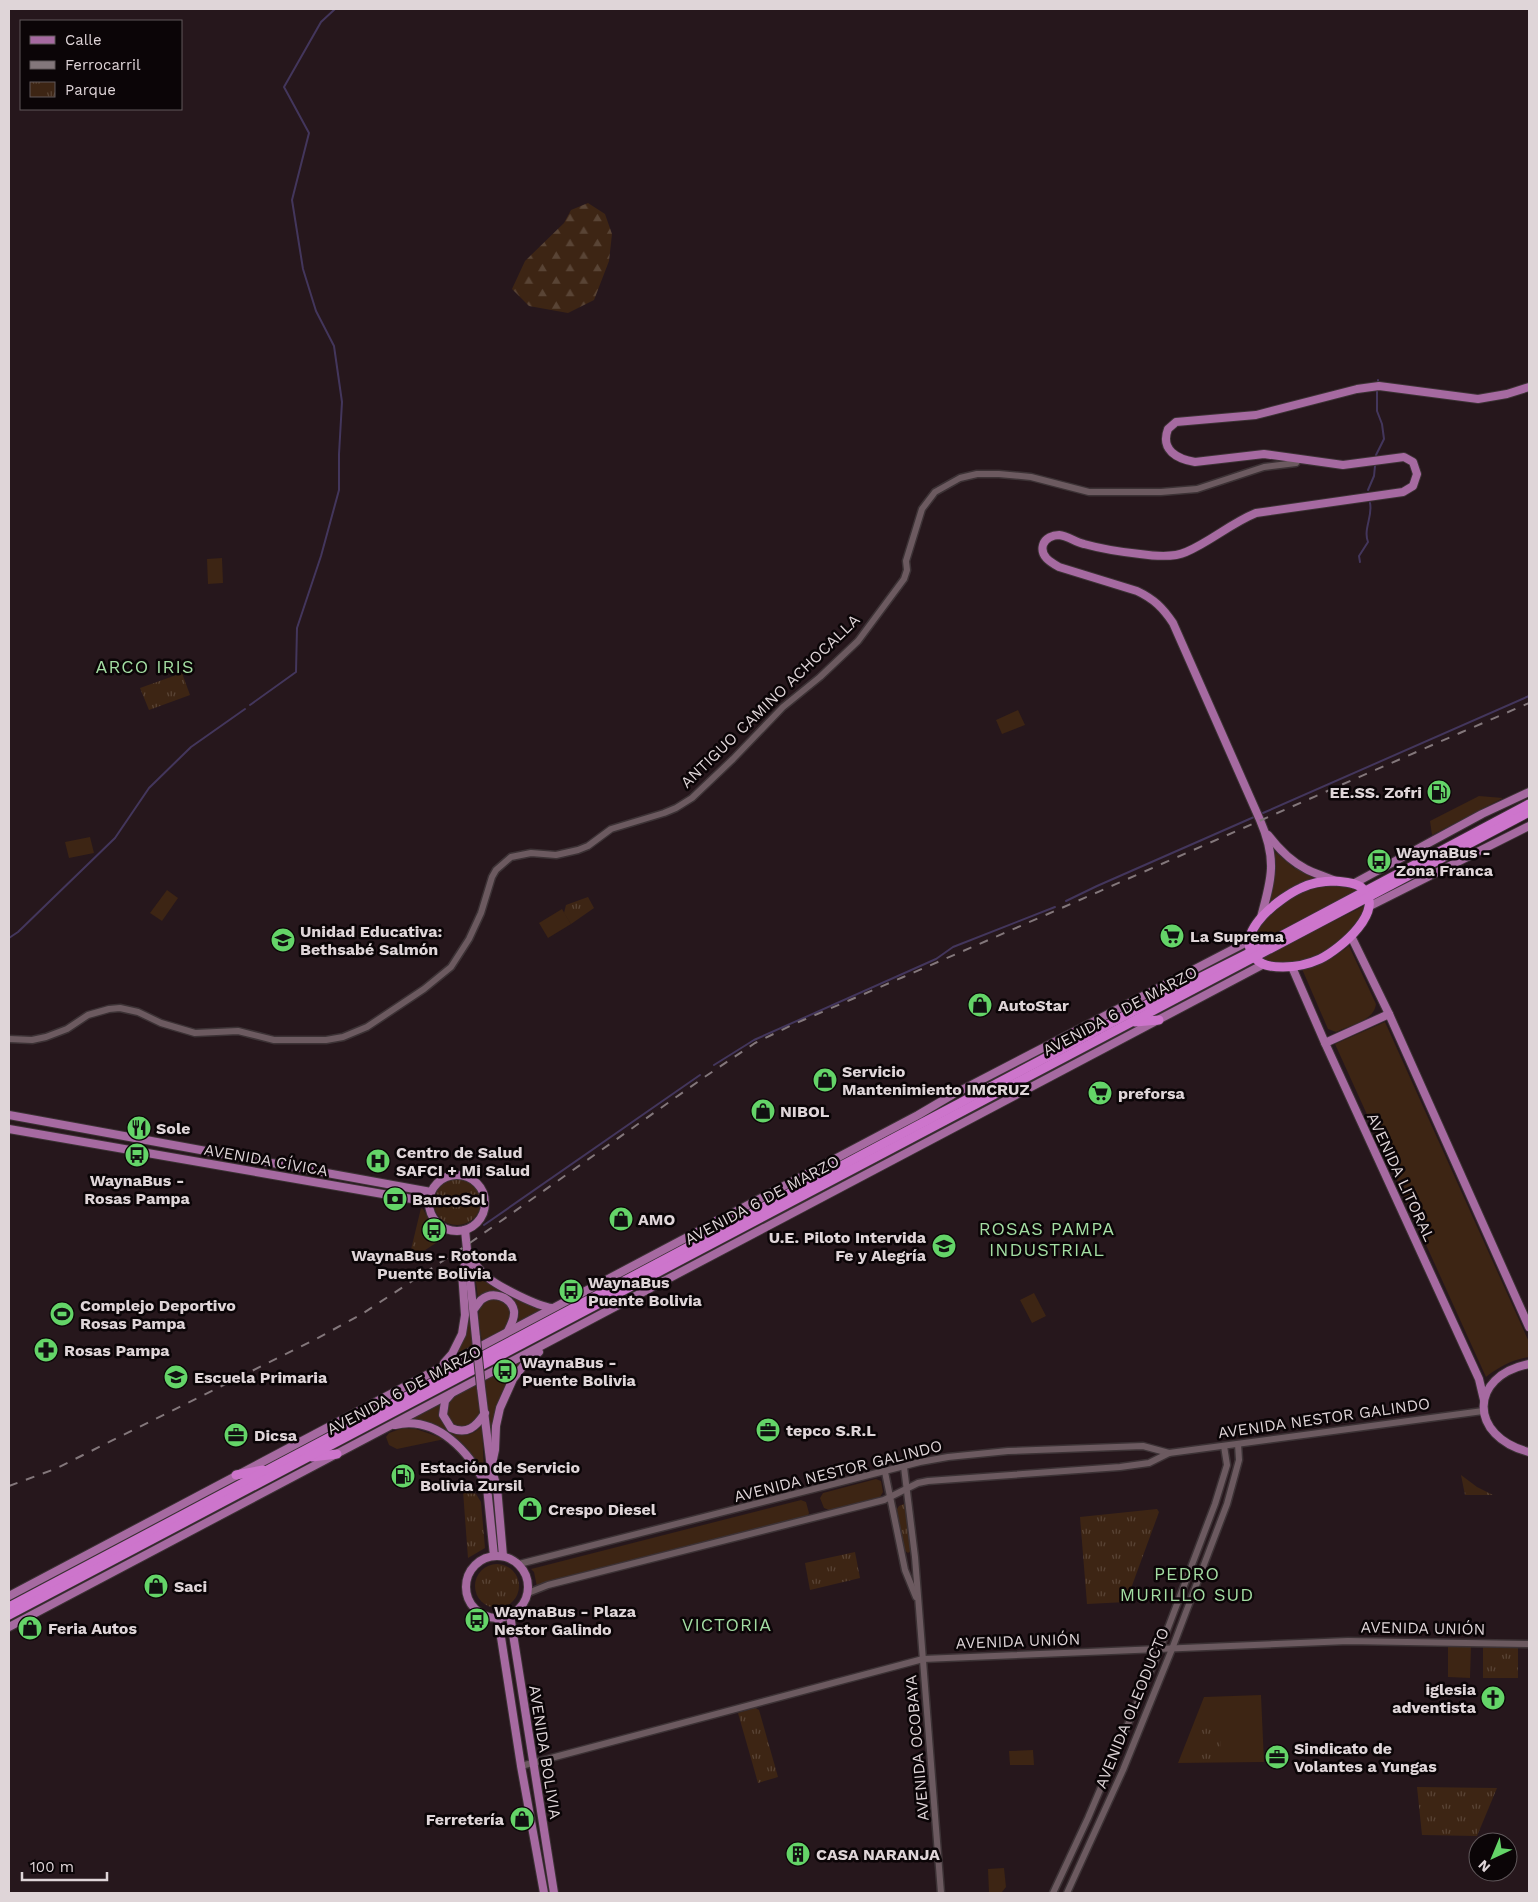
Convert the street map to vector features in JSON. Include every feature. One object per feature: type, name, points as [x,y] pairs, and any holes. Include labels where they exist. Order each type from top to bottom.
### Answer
[{"type":"highway","name":"AVENIDA 6 DE MARZO","points":[[1367,898],[1529,804]]},
{"type":"highway","name":"AVENIDA 6 DE MARZO","points":[[9,1607],[1126,1015],[1367,898],[1529,812]]},
{"type":"highway","points":[[1335,881],[1353,884],[1361,887],[1367,898],[1361,924],[1338,949],[1318,960],[1292,967],[1262,965],[1252,955],[1249,940],[1261,917],[1281,899],[1293,891],[1318,883],[1335,881]]},
{"type":"highway","name":"AVENIDA 6 DE MARZO","points":[[9,1616],[1130,1023],[1252,955]]},
{"type":"highway","points":[[1130,1023],[1159,1020]]},
{"type":"highway","points":[[717,1221],[753,1213]]},
{"type":"highway","points":[[307,1458],[337,1454]]},
{"type":"highway","points":[[236,1475],[273,1468]]},
{"type":"main road","points":[[1261,917],[1272,870],[1271,852],[1264,829],[1236,764],[1234,751],[1170,618],[1160,604],[1138,591],[1059,567],[1049,561],[1044,555],[1043,547],[1045,541],[1052,536],[1059,535],[1087,545],[1142,555],[1164,556],[1184,553],[1243,518],[1256,513],[1403,492],[1413,486],[1417,474],[1413,462],[1404,457],[1397,456],[1343,465],[1264,454],[1195,462],[1186,460],[1171,452],[1168,448],[1165,438],[1168,430],[1176,422],[1256,415],[1357,389],[1379,386],[1478,399],[1507,394],[1529,386]]},
{"type":"main road","points":[[1353,884],[1482,814],[1529,792]]},
{"type":"main road","name":"AVENIDA 6 DE MARZO","points":[[1367,898],[1529,826]]},
{"type":"main road","points":[[1264,829],[1276,845],[1305,869],[1335,881]]},
{"type":"main road","points":[[1351,936],[1529,1328]]},
{"type":"main road","name":"AVENIDA 6 DE MARZO","points":[[9,1596],[918,1115],[952,1095],[1249,940]]},
{"type":"main road","name":"AVENIDA 6 DE MARZO","points":[[9,1627],[1262,965]]},
{"type":"main road","name":"AVENIDA LITORAL","points":[[1292,967],[1479,1379],[1484,1400]]},
{"type":"main road","points":[[1325,1043],[1388,1014]]},
{"type":"main road","name":"AVENIDA CÍVICA","points":[[9,1115],[431,1192]]},
{"type":"main road","name":"AVENIDA CÍVICA","points":[[9,1129],[429,1202]]},
{"type":"main road","points":[[455,1175],[470,1178],[478,1184],[485,1199],[484,1212],[476,1223],[464,1230],[452,1230],[440,1225],[432,1215],[429,1202],[431,1192],[440,1181],[455,1175]]},
{"type":"main road","points":[[464,1230],[491,1468],[497,1487],[503,1556]]},
{"type":"main road","points":[[468,1257],[477,1264],[487,1277],[541,1306],[552,1308]]},
{"type":"main road","points":[[438,1369],[452,1354],[462,1334],[465,1315],[462,1272],[468,1257]]},
{"type":"main road","points":[[474,1309],[482,1300],[490,1296],[505,1298],[510,1302],[514,1311],[508,1331]]},
{"type":"main road","points":[[494,1556],[487,1487],[495,1450],[496,1426],[500,1408],[513,1379],[524,1365],[552,1341]]},
{"type":"main road","points":[[1529,1364],[1514,1368],[1496,1380],[1489,1388],[1484,1400],[1483,1410],[1485,1422],[1494,1433],[1503,1441],[1529,1453]]},
{"type":"main road","points":[[451,1394],[445,1401],[443,1416],[451,1428],[465,1431],[473,1428],[484,1413]]},
{"type":"main road","points":[[386,1428],[407,1424],[423,1426],[445,1436],[461,1448],[469,1457],[487,1487]]},
{"type":"main road","points":[[494,1556],[503,1556],[519,1564],[526,1575],[528,1593],[522,1606],[510,1615],[498,1618],[477,1610],[468,1598],[466,1587],[467,1578],[477,1563],[494,1556]]},
{"type":"main road","name":"AVENIDA BOLIVIA","points":[[510,1615],[554,1893]]},
{"type":"main road","name":"AVENIDA BOLIVIA","points":[[498,1618],[521,1766],[544,1893]]},
{"type":"street","name":"ANTIGUO CAMINO ACHOCALLA","points":[[9,1039],[32,1040],[46,1037],[67,1029],[88,1015],[120,1008],[138,1012],[161,1023],[195,1033],[238,1031],[274,1040],[315,1041],[343,1037],[360,1031],[403,1003],[451,967],[469,939],[481,913],[492,877],[504,862],[511,857],[531,853],[556,855],[578,850],[588,846],[611,829],[676,808],[692,798],[734,759],[783,707],[808,687],[858,641],[904,579],[907,570],[906,562],[922,509],[935,492],[946,484],[977,474],[999,474],[1031,477],[1089,492],[1183,491],[1197,489],[1264,467],[1296,463],[1298,460]]},
{"type":"street","name":"AVENIDA NESTOR GALINDO","points":[[528,1593],[548,1585],[850,1509],[891,1497],[907,1488],[928,1481],[1120,1467],[1149,1463],[1169,1453],[1483,1410]]},
{"type":"street","name":"AVENIDA OLEODUCTO","points":[[1067,1893],[1123,1770],[1172,1649],[1227,1504],[1239,1460],[1238,1444]]},
{"type":"street","name":"AVENIDA NESTOR GALINDO","points":[[519,1564],[948,1457],[1008,1451],[1143,1446],[1169,1453]]},
{"type":"street","name":"AVENIDA OLEODUCTO","points":[[1053,1893],[1088,1818],[1160,1649],[1215,1504],[1227,1465],[1224,1446]]},
{"type":"street","name":"AVENIDA OCOBAYA","points":[[904,1467],[915,1557],[941,1893]]},
{"type":"street","name":"AVENIDA OCOBAYA","points":[[885,1472],[904,1570],[917,1601]]},
{"type":"street","name":"AVENIDA UNIÓN","points":[[521,1766],[923,1659],[1348,1641],[1529,1644]]},
{"type":"green space","points":[[588,203],[605,214],[612,234],[609,261],[594,300],[568,313],[529,306],[512,289],[525,261],[564,223],[571,210]]},
{"type":"green space","points":[[222,558],[223,583],[208,584],[207,559]]},
{"type":"green space","points":[[182,673],[190,695],[149,710],[140,688]]},
{"type":"green space","points":[[1018,710],[1025,725],[1002,734],[996,720]]},
{"type":"green space","points":[[1479,796],[1503,798],[1432,835],[1430,821]]},
{"type":"green space","points":[[90,837],[94,853],[69,858],[65,842]]},
{"type":"green space","points":[[1274,851],[1294,868],[1319,879],[1292,888],[1268,904],[1276,870]]},
{"type":"green space","points":[[1334,885],[1358,890],[1254,946],[1254,939],[1258,930],[1278,907],[1304,892],[1323,886]]},
{"type":"green space","points":[[167,890],[178,898],[162,921],[150,913]]},
{"type":"green space","points":[[588,897],[594,908],[571,924],[564,913],[566,905]]},
{"type":"green space","points":[[1366,905],[1348,933],[1337,944],[1323,953],[1293,962],[1276,962],[1260,958]]},
{"type":"green space","points":[[562,909],[571,924],[548,938],[539,923]]},
{"type":"green space","points":[[1349,946],[1376,1004],[1371,1015],[1354,1025],[1336,1032],[1328,1029],[1302,969],[1334,957]]},
{"type":"green space","points":[[1385,1022],[1529,1342],[1529,1357],[1506,1364],[1486,1377],[1335,1044]]},
{"type":"green space","points":[[457,1177],[466,1179],[474,1184],[479,1192],[481,1201],[479,1210],[474,1218],[466,1223],[457,1225],[448,1223],[440,1218],[435,1210],[433,1201],[435,1192],[440,1184],[448,1179]]},
{"type":"green space","points":[[421,1208],[432,1226],[445,1237],[410,1260],[409,1258]]},
{"type":"green space","points":[[474,1266],[487,1281],[503,1292],[491,1292],[478,1299]]},
{"type":"green space","points":[[466,1282],[473,1346],[454,1356],[460,1346]]},
{"type":"green space","points":[[1034,1293],[1046,1316],[1032,1323],[1020,1300]]},
{"type":"green space","points":[[508,1295],[540,1310],[518,1322],[517,1306]]},
{"type":"green space","points":[[489,1299],[501,1301],[505,1304],[511,1317],[504,1330],[482,1342],[479,1312],[484,1302]]},
{"type":"green space","points":[[527,1358],[502,1395],[495,1415],[491,1438],[485,1380]]},
{"type":"green space","points":[[476,1384],[480,1411],[477,1421],[464,1428],[452,1425],[449,1423],[447,1416],[449,1402],[457,1394]]},
{"type":"green space","points":[[442,1404],[441,1420],[454,1433],[472,1434],[482,1425],[484,1474],[470,1451],[451,1434],[432,1425],[408,1421]]},
{"type":"green space","points":[[403,1428],[416,1429],[445,1439],[397,1449],[389,1445],[386,1437],[389,1433]]},
{"type":"green space","points":[[1461,1475],[1477,1487],[1493,1495],[1465,1495]]},
{"type":"green space","points":[[876,1479],[881,1481],[883,1492],[880,1497],[829,1510],[824,1508],[820,1498],[823,1493]]},
{"type":"green space","points":[[463,1491],[476,1494],[481,1502],[485,1548],[468,1558]]},
{"type":"green space","points":[[801,1500],[806,1502],[809,1513],[807,1518],[537,1587],[534,1572],[531,1569]]},
{"type":"green space","points":[[906,1503],[912,1550],[908,1553],[904,1550],[897,1509]]},
{"type":"green space","points":[[1157,1509],[1159,1512],[1126,1602],[1087,1604],[1080,1517]]},
{"type":"green space","points":[[855,1552],[860,1578],[810,1590],[805,1563]]},
{"type":"green space","points":[[497,1564],[509,1568],[515,1574],[519,1586],[515,1598],[509,1604],[497,1608],[485,1604],[479,1598],[475,1586],[479,1574],[485,1568]]},
{"type":"green space","points":[[1448,1645],[1471,1646],[1470,1678],[1448,1677]]},
{"type":"green space","points":[[1483,1645],[1518,1645],[1518,1678],[1483,1678]]},
{"type":"green space","points":[[1261,1695],[1264,1762],[1178,1763],[1204,1697]]},
{"type":"green space","points":[[755,1708],[759,1710],[778,1777],[758,1783],[738,1713]]},
{"type":"green space","points":[[1220,1727],[1221,1762],[1198,1762],[1197,1728]]},
{"type":"green space","points":[[1033,1750],[1034,1765],[1010,1765],[1009,1751]]},
{"type":"green space","points":[[1417,1787],[1497,1788],[1479,1832],[1468,1832],[1468,1836],[1422,1835]]},
{"type":"green space","points":[[1004,1868],[1006,1887],[1002,1892],[989,1893],[988,1869]]},
{"type":"waterway","points":[[250,705],[296,672],[297,628],[321,556],[339,490],[342,402],[334,346],[316,311],[303,269],[292,200],[309,133],[284,87],[321,22],[335,9]]},
{"type":"waterway","points":[[1376,455],[1384,439],[1382,424],[1377,411],[1377,391]]},
{"type":"waterway","points":[[1368,490],[1374,476],[1375,466]]},
{"type":"waterway","points":[[1360,562],[1359,556],[1368,542],[1367,532],[1371,508],[1370,503]]},
{"type":"waterway","points":[[1263,813],[1529,696]]},
{"type":"waterway","points":[[9,938],[18,932],[115,838],[149,788],[191,747],[245,709]]},
{"type":"waterway","points":[[1066,901],[1254,817]]},
{"type":"waterway","points":[[714,1065],[754,1040],[936,959],[953,947],[1055,907]]},
{"type":"waterway","points":[[484,1225],[700,1075]]},
{"type":"railway","points":[[9,1486],[55,1469],[316,1339],[362,1314],[467,1245],[755,1043],[794,1024],[1529,703]]},
{"type":"place","name":"EE.SS. Zofri","points":[[1439,792]]},
{"type":"place","name":"WaynaBus - Zona Franca","points":[[1379,861]]},
{"type":"place","name":"La Suprema","points":[[1172,936]]},
{"type":"place","name":"Unidad Educativa: Bethsabé Salmón","points":[[283,940]]},
{"type":"place","name":"AutoStar","points":[[980,1005]]},
{"type":"place","name":"Servicio Mantenimiento IMCRUZ","points":[[825,1080]]},
{"type":"place","name":"preforsa","points":[[1100,1093]]},
{"type":"place","name":"NIBOL","points":[[763,1111]]},
{"type":"place","name":"Sole","points":[[139,1128]]},
{"type":"place","name":"WaynaBus - Rosas Pampa","points":[[137,1155]]},
{"type":"place","name":"Centro de Salud SAFCI + Mi Salud","points":[[378,1161]]},
{"type":"place","name":"BancoSol","points":[[395,1199]]},
{"type":"place","name":"AMO","points":[[621,1219]]},
{"type":"place","name":"WaynaBus - Rotonda Puente Bolivia","points":[[434,1230]]},
{"type":"place","name":"U.E. Piloto Intervida Fe y Alegría","points":[[944,1246]]},
{"type":"place","name":"WaynaBus Puente Bolivia","points":[[571,1291]]},
{"type":"place","name":"Complejo Deportivo Rosas Pampa","points":[[62,1314]]},
{"type":"place","name":"Rosas Pampa","points":[[46,1350]]},
{"type":"place","name":"WaynaBus - Puente Bolivia","points":[[505,1371]]},
{"type":"place","name":"Escuela Primaria","points":[[176,1377]]},
{"type":"place","name":"tepco S.R.L","points":[[768,1430]]},
{"type":"place","name":"Dicsa","points":[[236,1435]]},
{"type":"place","name":"Estación de Servicio Bolivia Zursil","points":[[403,1476]]},
{"type":"place","name":"Crespo Diesel","points":[[530,1509]]},
{"type":"place","name":"Saci","points":[[156,1586]]},
{"type":"place","name":"WaynaBus - Plaza Nestor Galindo","points":[[477,1620]]},
{"type":"place","name":"Feria Autos","points":[[30,1628]]},
{"type":"place","name":"iglesia adventista","points":[[1493,1698]]},
{"type":"place","name":"Sindicato de Volantes a Yungas","points":[[1277,1757]]},
{"type":"place","name":"Ferretería","points":[[522,1819]]},
{"type":"place","name":"CASA NARANJA","points":[[798,1854]]},
{"type":"district","name":"ARCO IRIS","points":[[145,666]]},
{"type":"district","name":"ROSAS PAMPA INDUSTRIAL","points":[[1047,1238]]},
{"type":"district","name":"PEDRO MURILLO SUD","points":[[1187,1584]]},
{"type":"district","name":"VICTORIA","points":[[727,1624]]}]
